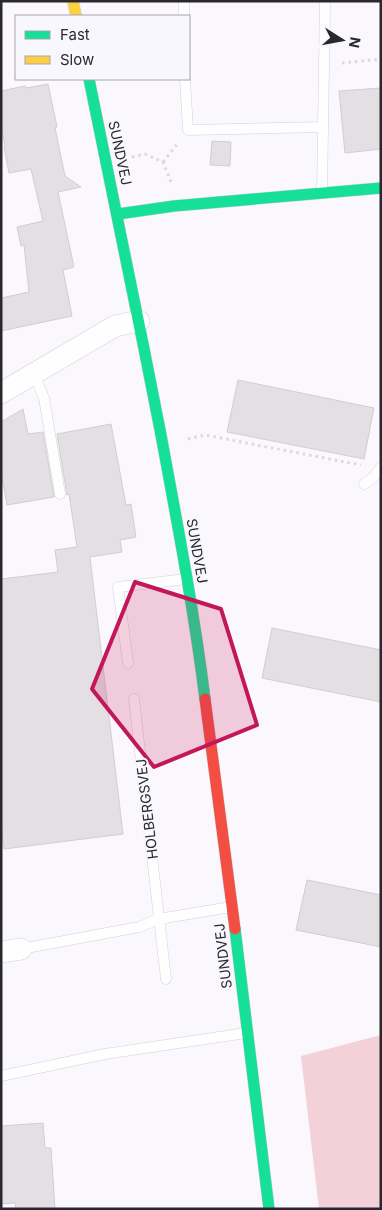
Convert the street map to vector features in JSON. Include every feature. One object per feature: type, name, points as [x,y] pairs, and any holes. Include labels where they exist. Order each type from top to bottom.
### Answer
[{"type":"main road","points":[[73,1],[76,15]]},
{"type":"main road","name":"SUNDVEJ","points":[[89,80],[118,214],[163,444],[199,652],[269,1209]]},
{"type":"main road","points":[[118,214],[174,206],[381,188]]},
{"type":"street","points":[[1,393],[115,326],[139,321]]},
{"type":"lane","points":[[184,1],[184,15]]},
{"type":"lane","points":[[322,194],[325,1]]},
{"type":"lane","points":[[185,80],[188,130],[323,127]]},
{"type":"lane","points":[[34,374],[44,398],[60,494]]},
{"type":"lane","points":[[364,484],[373,478],[380,468]]},
{"type":"lane","points":[[128,663],[118,587],[187,579]]},
{"type":"lane","name":"HOLBERGSVEJ","points":[[134,699],[166,979]]},
{"type":"lane","points":[[6,950],[139,927],[159,919],[232,907]]},
{"type":"lane","points":[[1,1076],[105,1054],[247,1033]]},
{"type":"path","points":[[324,64],[381,59]]},
{"type":"path","points":[[162,162],[188,130]]},
{"type":"path","points":[[107,162],[145,154],[162,162],[170,178],[174,206]]},
{"type":"path","points":[[163,444],[205,435],[380,468]]},
{"type":"highlighted area","points":[[135,582],[221,609],[257,725],[154,767],[92,689]]},
{"type":"shaded area","points":[[381,1035],[381,1209],[319,1209],[301,1056]]},
{"type":"building","points":[[48,84],[65,176],[81,187],[58,192],[74,267],[63,270],[72,316],[1,331],[1,298],[29,292],[24,245],[21,246],[17,227],[43,221],[31,169],[9,173],[1,127],[1,91]]},
{"type":"building","points":[[381,88],[381,149],[345,153],[339,91]]},
{"type":"building","points":[[212,141],[231,142],[230,166],[210,165]]},
{"type":"building","points":[[238,380],[374,408],[364,459],[227,432]]},
{"type":"building","points":[[23,409],[28,434],[43,432],[54,497],[7,505],[1,471],[1,422]]},
{"type":"building","points":[[111,424],[126,505],[131,504],[136,537],[120,540],[122,552],[90,557],[123,834],[4,849],[1,826],[1,579],[58,572],[55,550],[77,547],[57,434]]},
{"type":"building","points":[[272,628],[381,650],[381,702],[262,678]]},
{"type":"building","points":[[307,880],[381,895],[381,947],[296,930]]},
{"type":"building","points":[[43,1123],[45,1148],[51,1148],[55,1209],[16,1209],[15,1203],[1,1204],[1,1126]]},
{"type":"traffic: fast","points":[[89,80],[161,435],[179,533],[205,699]]},
{"type":"traffic: fast","points":[[118,214],[174,206],[381,188]]},
{"type":"traffic: fast","points":[[235,929],[269,1209]]},
{"type":"traffic: slow","points":[[73,1],[76,15]]},
{"type":"traffic: jam","points":[[205,699],[235,929]]}]
